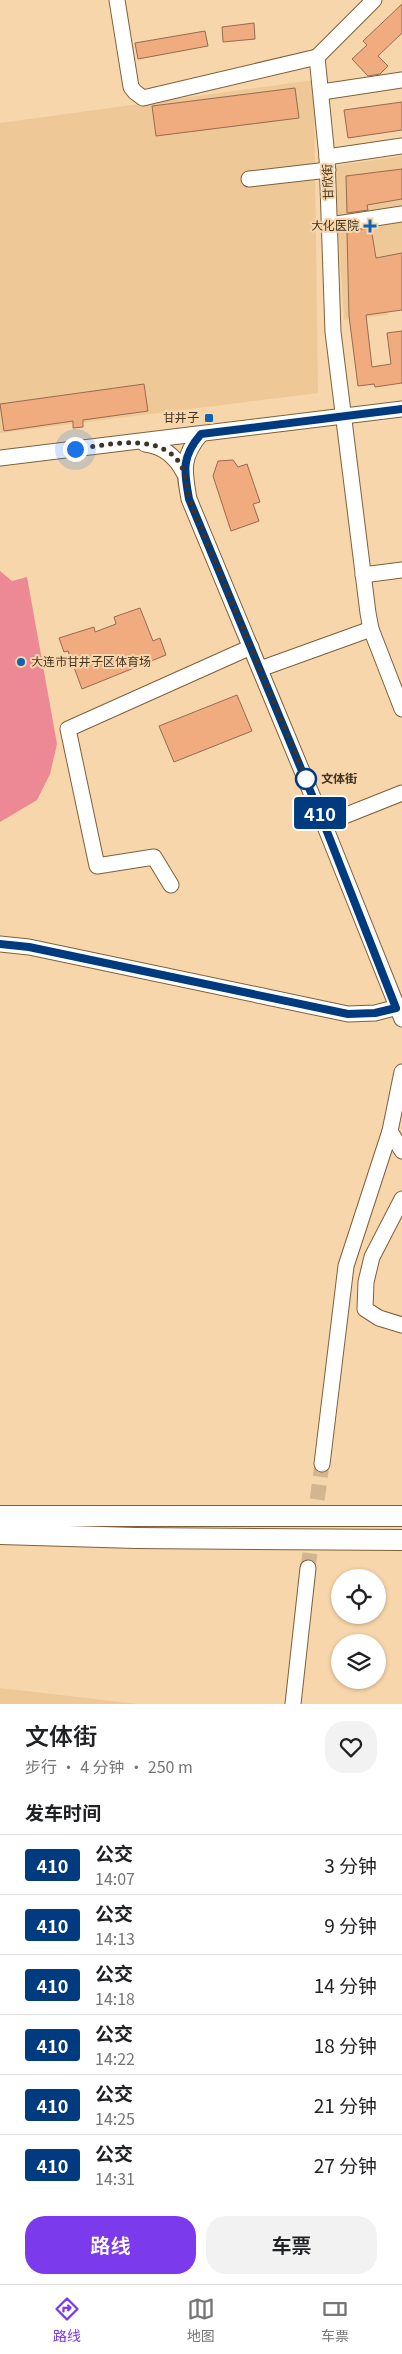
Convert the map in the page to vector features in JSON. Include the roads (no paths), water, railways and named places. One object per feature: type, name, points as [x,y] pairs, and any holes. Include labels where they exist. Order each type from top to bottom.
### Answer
[{"type":"main road","points":[[0,1516],[402,1516]]},
{"type":"main road","points":[[0,1534],[136,1538],[402,1540]]},
{"type":"street","points":[[117,0],[131,86],[134,92],[143,98],[317,57],[374,0]]},
{"type":"street","name":"甘欣街","points":[[317,57],[322,92],[327,163],[333,332],[363,575],[371,629],[402,709]]},
{"type":"street","points":[[322,92],[402,80]]},
{"type":"street","points":[[249,179],[402,146]]},
{"type":"street","points":[[330,226],[402,214]]},
{"type":"street","points":[[0,458],[402,409]]},
{"type":"street","points":[[184,473],[185,459],[191,445],[201,434]]},
{"type":"street","points":[[0,944],[29,947],[348,1014],[400,1011],[189,499],[184,473],[180,464],[162,449],[152,445],[131,442]]},
{"type":"street","points":[[363,575],[402,570]]},
{"type":"street","points":[[260,669],[371,629]]},
{"type":"street","points":[[171,885],[154,858],[98,866],[68,729],[251,647]]},
{"type":"street","points":[[324,824],[402,793]]},
{"type":"street","points":[[322,1464],[346,1266],[390,1131],[402,1072]]},
{"type":"street","points":[[390,1131],[402,1151]]},
{"type":"street","points":[[402,1199],[372,1257],[366,1282],[365,1309],[379,1318],[402,1325]]},
{"type":"street","points":[[293,1704],[308,1568]]},
{"type":"tunnel","points":[[308,1568],[322,1464]]},
{"type":"place","name":"大化医院","points":[[370,226]]},
{"type":"place","name":"甘井子","points":[[209,418]]},
{"type":"place","name":"大连市甘井子区体育场","points":[[21,662]]},
{"type":"place","name":"文体街","points":[[306,779]]}]
